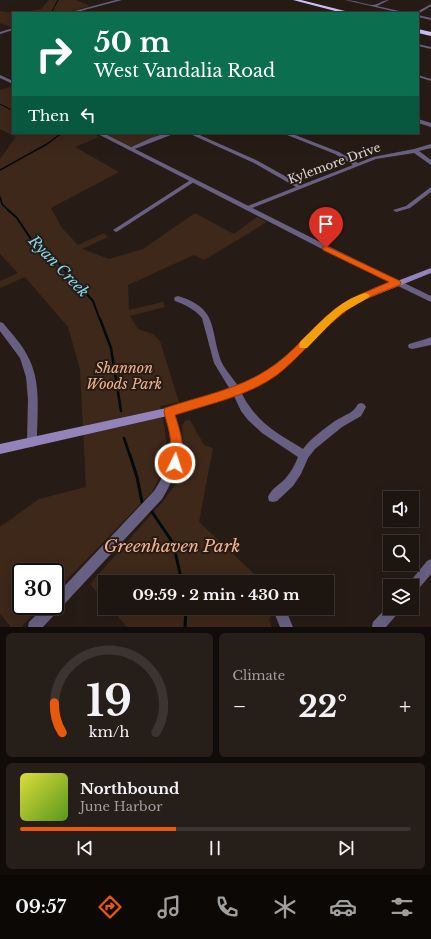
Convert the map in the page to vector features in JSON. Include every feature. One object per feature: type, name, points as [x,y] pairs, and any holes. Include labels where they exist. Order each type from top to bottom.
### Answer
[{"type":"highway","points":[[288,0],[338,12]]},
{"type":"highway","points":[[295,0],[346,12]]},
{"type":"highway","points":[[419,30],[431,33]]},
{"type":"main road","points":[[0,449],[185,408],[254,384],[273,372],[295,354],[337,312],[356,300],[431,270]]},
{"type":"street","points":[[73,12],[120,0]]},
{"type":"street","points":[[347,0],[401,12]]},
{"type":"street","points":[[374,6],[387,0]]},
{"type":"street","points":[[419,13],[431,6]]},
{"type":"street","points":[[419,14],[431,18]]},
{"type":"street","points":[[0,33],[12,29]]},
{"type":"street","points":[[419,45],[431,48]]},
{"type":"street","points":[[0,76],[12,82]]},
{"type":"street","points":[[419,76],[431,80]]},
{"type":"street","points":[[419,121],[431,125]]},
{"type":"street","points":[[101,134],[431,299]]},
{"type":"street","points":[[130,149],[153,139],[170,134]]},
{"type":"street","points":[[193,134],[256,162],[301,186]]},
{"type":"street","points":[[288,134],[337,153],[358,165]]},
{"type":"street","name":"Kylemore Drive","points":[[247,208],[375,158],[415,151],[431,146]]},
{"type":"street","points":[[415,151],[431,163]]},
{"type":"street","points":[[116,230],[192,180]]},
{"type":"street","points":[[396,210],[408,207],[431,188]]},
{"type":"street","points":[[178,299],[191,303],[200,309],[209,322],[212,345],[219,365],[236,391],[246,411],[261,426],[279,440],[304,455]]},
{"type":"street","points":[[0,325],[15,343],[24,359],[30,377],[33,395],[32,442]]},
{"type":"street","points":[[412,346],[429,342],[431,340]]},
{"type":"street","points":[[273,497],[289,482],[304,455],[311,446],[339,424],[358,413],[360,408]]},
{"type":"street","points":[[64,594],[158,495],[168,480],[175,463],[177,447],[169,412]]},
{"type":"street","points":[[419,580],[431,565]]},
{"type":"street","points":[[34,627],[45,615]]},
{"type":"street","points":[[281,615],[287,627]]},
{"type":"street","points":[[378,627],[389,615]]},
{"type":"green space","points":[[49,0],[76,0],[90,6],[67,12],[23,12],[41,9]]},
{"type":"green space","points":[[0,11],[12,13],[12,28],[0,23]]},
{"type":"green space","name":"Shannon Woods Park","points":[[12,86],[12,134],[94,134],[99,137],[75,147],[119,172],[51,208],[62,228],[78,245],[104,233],[108,237],[82,249],[109,259],[143,249],[195,213],[234,234],[257,217],[267,222],[204,260],[194,255],[128,285],[129,310],[163,302],[165,307],[130,316],[138,329],[153,334],[160,341],[179,402],[160,406],[166,440],[165,459],[162,469],[152,492],[64,583],[64,563],[12,563],[12,615],[33,615],[21,627],[11,627],[0,614],[0,527],[39,499],[86,487],[80,369],[68,327],[25,277],[0,288],[0,281],[18,273],[0,254],[0,159],[16,137],[0,129],[0,90]]},
{"type":"green space","points":[[105,134],[166,134],[129,147]]},
{"type":"green space","name":"Greenhaven Park","points":[[190,420],[204,445],[213,448],[199,522],[256,575],[98,575],[98,593],[90,584],[164,500],[177,482],[184,449],[182,425],[185,421]]},
{"type":"green space","points":[[117,615],[272,615],[269,619],[272,627],[127,627]]},
{"type":"waterway","name":"Ryan Creek","points":[[52,12],[58,0]]},
{"type":"waterway","points":[[0,104],[12,110]]},
{"type":"waterway","name":"Ryan Creek","points":[[0,170],[47,144],[61,134]]},
{"type":"waterway","name":"Ryan Creek","points":[[0,197],[2,204],[8,210]]},
{"type":"waterway","name":"Ryan Creek","points":[[8,210],[17,218],[31,239],[45,248],[93,301],[100,320]]},
{"type":"waterway","name":"Ryan Creek","points":[[100,319],[111,348],[121,411]]},
{"type":"waterway","name":"Ryan Creek","points":[[124,438],[130,456]]},
{"type":"waterway","name":"Ryan Creek","points":[[130,455],[137,477],[142,502]]},
{"type":"waterway","name":"Ryan Creek","points":[[152,512],[173,543],[180,575]]},
{"type":"waterway","name":"Ryan Creek","points":[[185,627],[186,615]]},
{"type":"slow traffic","points":[[304,345],[337,312],[365,296]]},
{"type":"route","points":[[175,463],[177,447],[169,412],[220,397],[254,384],[273,372],[295,354],[337,312],[356,300],[397,283],[326,248]]}]
